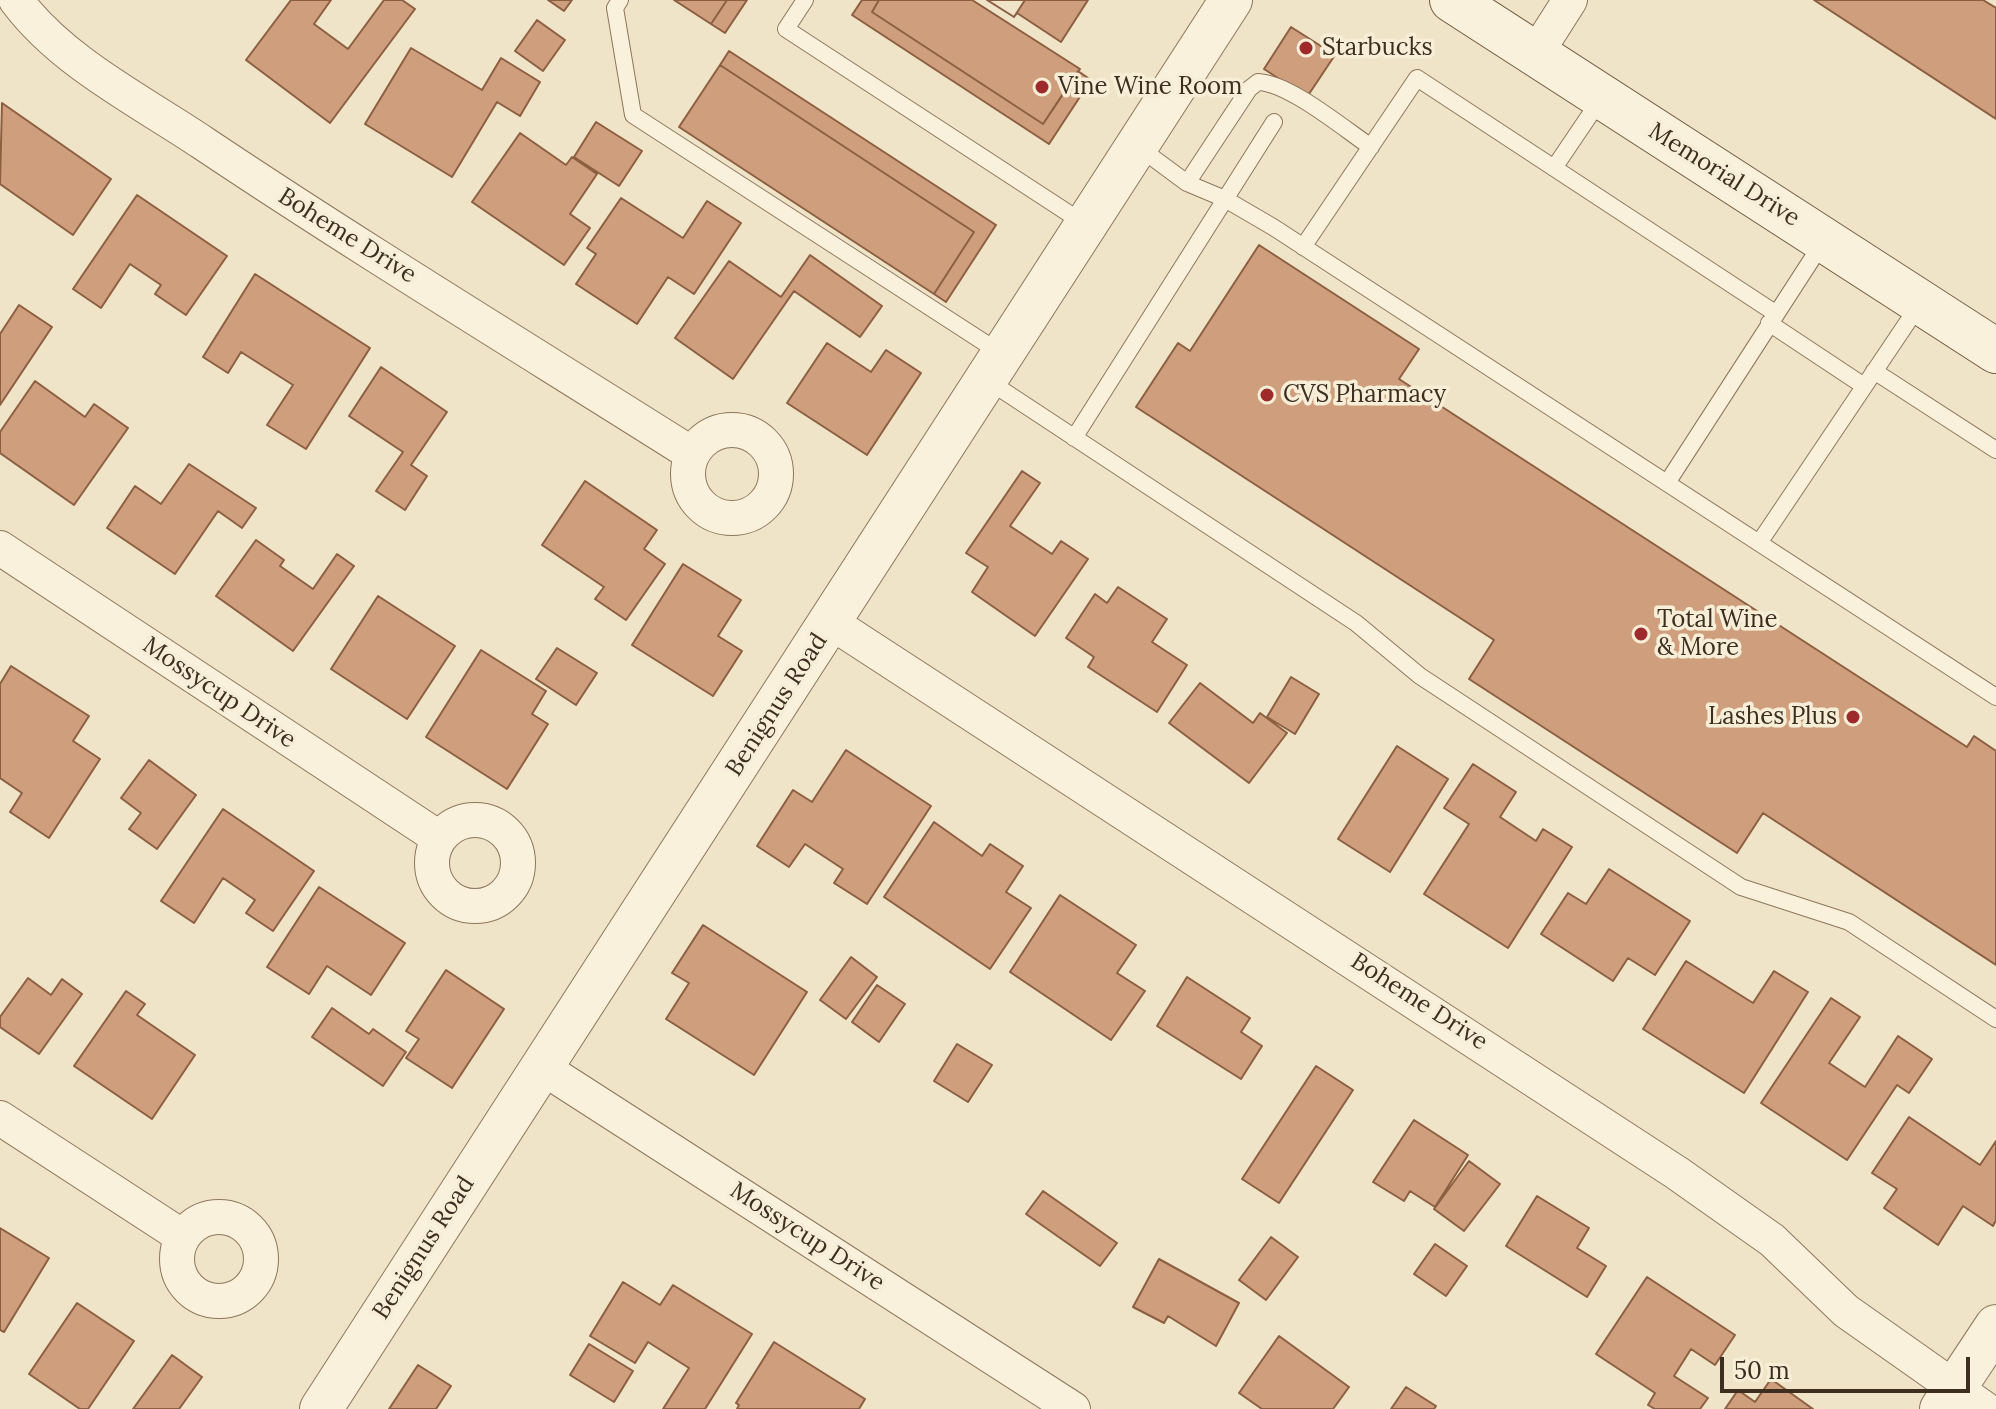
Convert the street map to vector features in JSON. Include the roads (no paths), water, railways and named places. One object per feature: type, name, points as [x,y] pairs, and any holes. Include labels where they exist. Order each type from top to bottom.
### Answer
[{"type":"main road","name":"Memorial Drive","points":[[1452,0],[1496,12],[1535,55],[1996,351]]},
{"type":"street","name":"Boheme Drive","points":[[16,0],[31,20],[74,57],[246,172],[692,454]]},
{"type":"street","name":"Benignus Road","points":[[321,1409],[540,1066],[832,623],[1135,145],[1231,0]]},
{"type":"street","points":[[1535,55],[1570,0]]},
{"type":"street","name":"Mossycup Drive","points":[[0,548],[439,838]]},
{"type":"street","name":"Boheme Drive","points":[[832,623],[1665,1165],[1772,1240],[1846,1311],[1961,1402]]},
{"type":"street","name":"Mossycup Drive","points":[[540,1066],[1073,1409]]},
{"type":"street","points":[[0,1118],[183,1237]]},
{"type":"street","points":[[1961,1402],[1996,1326]]},
{"type":"lane","points":[[620,0],[615,8],[633,115],[994,367],[1074,438],[1356,623],[1420,676],[1741,887],[1849,922],[1996,1019]]},
{"type":"lane","points":[[805,0],[786,29],[1085,224]]},
{"type":"lane","points":[[1303,247],[1417,78],[1772,318],[1864,386]]},
{"type":"lane","points":[[1187,183],[1249,89],[1258,82],[1269,82],[1287,91],[1371,147]]},
{"type":"lane","points":[[1554,168],[1602,97]]},
{"type":"lane","points":[[1074,438],[1274,122]]},
{"type":"lane","points":[[1135,145],[1187,183],[1225,199],[1303,247],[1996,697]]},
{"type":"lane","points":[[1667,483],[1825,239]]},
{"type":"lane","points":[[1759,543],[1920,302]]},
{"type":"lane","points":[[1874,371],[1996,450]]},
{"type":"place","name":"Starbucks","points":[[1306,48]]},
{"type":"place","name":"Vine Wine Room","points":[[1042,87]]},
{"type":"place","name":"CVS Pharmacy","points":[[1267,395]]},
{"type":"place","name":"Total Wine & More","points":[[1641,634]]},
{"type":"place","name":"Lashes Plus","points":[[1853,717]]}]
